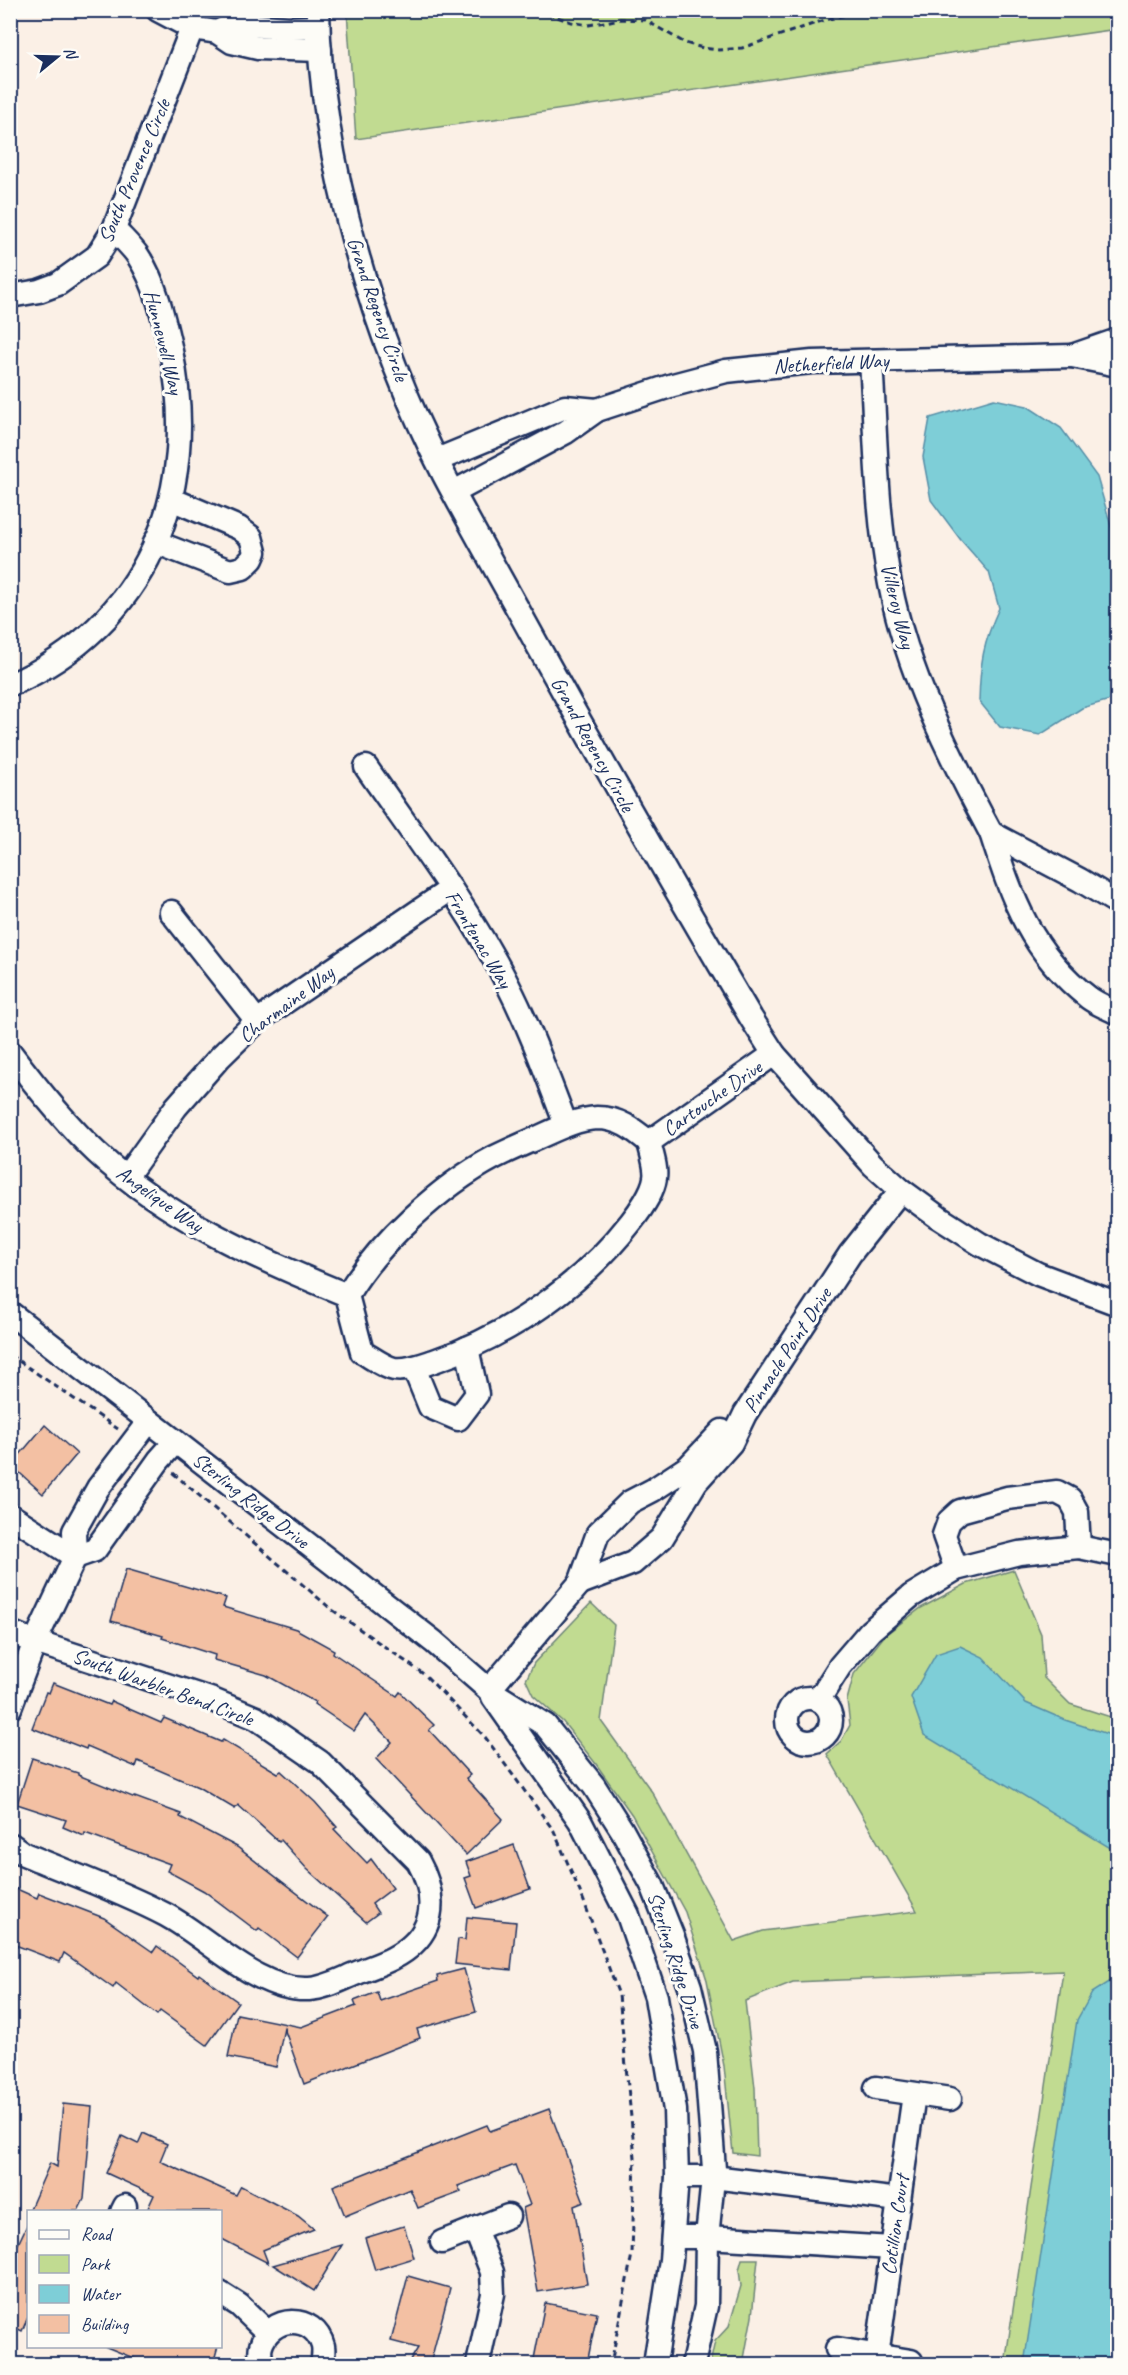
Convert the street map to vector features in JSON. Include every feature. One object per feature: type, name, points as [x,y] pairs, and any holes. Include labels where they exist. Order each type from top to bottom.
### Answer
[{"type":"street","points":[[158,10],[192,28],[218,32],[232,42],[258,48],[320,50]]},
{"type":"street","points":[[218,32],[234,24],[289,28],[318,19]]},
{"type":"street","name":"Grand Regency Circle","points":[[318,19],[329,123],[339,175],[367,284],[414,411],[454,492],[566,696],[696,926],[774,1054],[873,1165],[901,1190],[938,1217],[980,1244],[1038,1274],[1118,1304]]},
{"type":"street","name":"South Provence Circle","points":[[10,296],[39,291],[58,284],[97,256],[114,230],[192,28]]},
{"type":"street","name":"Hunnewell Way","points":[[10,685],[75,647],[94,631],[128,589],[156,542],[177,476],[180,442],[177,381],[159,305],[138,256],[114,230]]},
{"type":"street","name":"Netherfield Way","points":[[1072,356],[1118,340]]},
{"type":"street","name":"Netherfield Way","points":[[454,492],[566,432],[597,410],[673,385],[726,371],[812,363],[1072,356],[1118,365]]},
{"type":"street","name":"Villeroy Way","points":[[872,361],[879,494],[890,586],[914,665],[939,730],[992,833],[1018,909],[1037,944],[1054,965],[1090,999],[1118,1012]]},
{"type":"street","name":"Netherfield Way","points":[[437,460],[565,407],[597,410]]},
{"type":"street","points":[[156,542],[230,571],[243,568],[252,559],[254,544],[246,532],[171,499]]},
{"type":"street","name":"Frontenac Way","points":[[366,767],[451,889],[509,986],[566,1125]]},
{"type":"street","points":[[992,833],[1118,903]]},
{"type":"street","name":"Charmaine Way","points":[[126,1177],[176,1107],[220,1057],[257,1021],[451,889]]},
{"type":"street","points":[[171,912],[257,1021]]},
{"type":"street","name":"Angelique Way","points":[[10,1052],[45,1097],[97,1152],[126,1177],[205,1231],[247,1252],[347,1295]]},
{"type":"street","name":"Cartouche Drive","points":[[649,1142],[774,1054]]},
{"type":"street","points":[[597,1118],[626,1123],[649,1142],[655,1178],[641,1209],[594,1264],[569,1286],[512,1326],[467,1348],[414,1368],[394,1369],[362,1352],[347,1295],[358,1276],[398,1232],[450,1186],[496,1156],[566,1125],[597,1118]]},
{"type":"street","name":"Pinnacle Point Drive","points":[[580,1583],[633,1563],[662,1538],[696,1482],[731,1443],[745,1414],[850,1254],[901,1190]]},
{"type":"street","name":"Sterling Ridge Drive","points":[[10,1313],[434,1642],[489,1690],[545,1725],[594,1786],[652,1885],[690,1987],[705,2050],[713,2177],[707,2237],[706,2306],[693,2364]]},
{"type":"street","points":[[414,1368],[430,1407],[458,1419],[477,1394],[467,1348]]},
{"type":"street","name":"Pinnacle Point Drive","points":[[489,1690],[580,1583],[598,1533],[630,1502],[688,1467],[719,1434],[745,1414]]},
{"type":"street","points":[[10,1708],[35,1642],[75,1557],[74,1531],[98,1488],[149,1421]]},
{"type":"street","points":[[75,1557],[95,1550],[159,1460],[176,1442]]},
{"type":"street","points":[[653,1490],[677,1511]]},
{"type":"street","points":[[956,1569],[944,1535],[948,1521],[960,1510],[1007,1498],[1057,1492],[1070,1499],[1077,1512],[1079,1547]]},
{"type":"street","points":[[10,1515],[75,1557]]},
{"type":"street","points":[[819,1699],[840,1666],[870,1631],[911,1596],[956,1569],[1019,1553],[1079,1547],[1118,1555]]},
{"type":"street","name":"South Warbler Bend Circle","points":[[10,1632],[210,1699],[256,1718],[299,1746],[320,1762],[418,1861],[428,1879],[431,1899],[429,1916],[421,1934],[400,1955],[328,1985],[309,1989],[289,1987],[267,1981],[179,1922],[146,1904],[24,1854],[10,1844]]},
{"type":"street","name":"Sterling Ridge Drive","points":[[489,1690],[580,1821],[628,1915],[656,1997],[675,2110],[677,2177],[671,2260],[655,2364]]},
{"type":"street","points":[[876,2088],[950,2099]]},
{"type":"street","name":"Cotillion Court","points":[[877,2356],[914,2094]]},
{"type":"street","points":[[677,2177],[713,2177],[899,2200]]},
{"type":"street","points":[[442,2242],[508,2216]]},
{"type":"street","points":[[475,2229],[492,2272],[493,2294],[478,2364]]},
{"type":"street","points":[[673,2237],[892,2248]]},
{"type":"street","points":[[222,2294],[239,2305],[267,2332]]},
{"type":"street","points":[[262,2364],[260,2348],[267,2332],[282,2323],[299,2322],[314,2330],[323,2346],[322,2364]]},
{"type":"street","points":[[837,2349],[911,2361]]},
{"type":"path","points":[[538,10],[571,22],[589,25],[620,19],[645,20],[685,43],[719,50],[742,48],[825,20],[867,10]]},
{"type":"path","points":[[10,1355],[134,1441]]},
{"type":"path","points":[[159,1460],[332,1609],[425,1676],[485,1737],[554,1831],[583,1899],[619,1995],[635,2158],[632,2254],[611,2364]]},
{"type":"green space","points":[[1117,10],[1117,29],[356,139],[347,11]]},
{"type":"green space","points":[[1014,1570],[1041,1634],[1044,1678],[1070,1704],[1117,1719],[1117,2364],[1005,2364],[1063,1971],[793,1982],[745,2001],[755,2088],[757,2156],[733,2153],[724,2066],[707,1980],[685,1912],[632,1815],[563,1722],[533,1695],[526,1680],[534,1663],[591,1603],[614,1625],[601,1721],[652,1792],[734,1941],[763,1931],[917,1911],[827,1754],[841,1741],[850,1725],[847,1700],[854,1674],[885,1635],[921,1608],[966,1584]]},
{"type":"green space","points":[[742,2259],[758,2259],[752,2316],[743,2364],[710,2364],[715,2341],[729,2326],[741,2286],[739,2270]]},
{"type":"water","points":[[994,399],[1027,406],[1061,428],[1097,477],[1113,533],[1117,539],[1117,698],[1082,708],[1040,735],[1000,727],[979,701],[983,654],[999,608],[989,572],[960,539],[931,500],[923,457],[930,418]]},
{"type":"water","points":[[960,1646],[983,1657],[1026,1703],[1065,1720],[1117,1737],[1117,1852],[924,1735],[911,1697],[936,1654]]},
{"type":"water","points":[[1117,1977],[1117,2364],[1024,2364],[1077,2020],[1092,1993]]},
{"type":"building","points":[[45,1425],[77,1454],[43,1494],[11,1465]]},
{"type":"building","points":[[126,1569],[226,1598],[223,1607],[296,1629],[334,1650],[333,1653],[397,1696],[400,1692],[434,1725],[429,1730],[470,1775],[466,1778],[503,1819],[466,1855],[376,1759],[392,1742],[365,1715],[354,1731],[314,1704],[315,1702],[266,1675],[214,1660],[215,1655],[162,1638],[163,1636],[111,1621]]},
{"type":"building","points":[[53,1683],[109,1705],[111,1701],[161,1723],[164,1718],[221,1742],[223,1740],[278,1773],[281,1771],[315,1802],[337,1827],[334,1829],[367,1863],[371,1859],[393,1888],[372,1904],[378,1913],[366,1922],[307,1869],[281,1840],[279,1842],[238,1805],[235,1809],[198,1787],[138,1761],[136,1767],[87,1746],[86,1749],[32,1728],[46,1692],[49,1693]]},
{"type":"building","points":[[32,1758],[78,1773],[78,1775],[135,1798],[181,1814],[180,1817],[237,1847],[328,1917],[297,1957],[259,1928],[257,1931],[204,1891],[167,1871],[170,1864],[85,1833],[84,1836],[63,1827],[66,1820],[17,1804]]},
{"type":"building","points":[[514,1845],[530,1889],[476,1908],[465,1878],[471,1876],[466,1862]]},
{"type":"building","points":[[10,1886],[37,1898],[39,1893],[104,1918],[153,1952],[157,1946],[238,2002],[207,2045],[160,2011],[157,2015],[116,1983],[113,1988],[64,1953],[60,1962],[10,1943]]},
{"type":"building","points":[[467,1917],[516,1922],[511,1970],[455,1964],[458,1939],[465,1940]]},
{"type":"building","points":[[464,1969],[476,2012],[417,2029],[420,2038],[304,2084],[284,2028],[276,2067],[228,2057],[237,2014],[301,2027],[356,2006],[354,2001],[377,1992],[380,2001],[438,1981],[437,1976]]},
{"type":"building","points":[[63,2104],[92,2107],[84,2199],[78,2210],[29,2210],[50,2163],[57,2167]]},
{"type":"building","points":[[549,2109],[584,2202],[574,2206],[587,2284],[538,2292],[523,2208],[530,2205],[515,2165],[458,2186],[461,2192],[418,2208],[410,2189],[345,2216],[333,2186],[487,2125],[490,2131]]},
{"type":"building","points":[[143,2133],[167,2144],[160,2161],[236,2195],[241,2186],[298,2216],[314,2229],[263,2250],[268,2263],[222,2239],[222,2210],[153,2210],[148,2208],[154,2195],[106,2173],[122,2136],[138,2144]]},
{"type":"building","points":[[27,2225],[27,2319],[22,2331],[10,2325],[10,2261]]},
{"type":"building","points":[[404,2226],[414,2258],[375,2270],[365,2238]]},
{"type":"building","points":[[342,2245],[314,2291],[273,2265]]},
{"type":"building","points":[[408,2276],[450,2288],[430,2364],[408,2364],[418,2348],[391,2341]]},
{"type":"building","points":[[545,2303],[597,2313],[587,2364],[533,2364]]},
{"type":"building","points":[[109,2348],[217,2348],[213,2364],[148,2364]]}]
